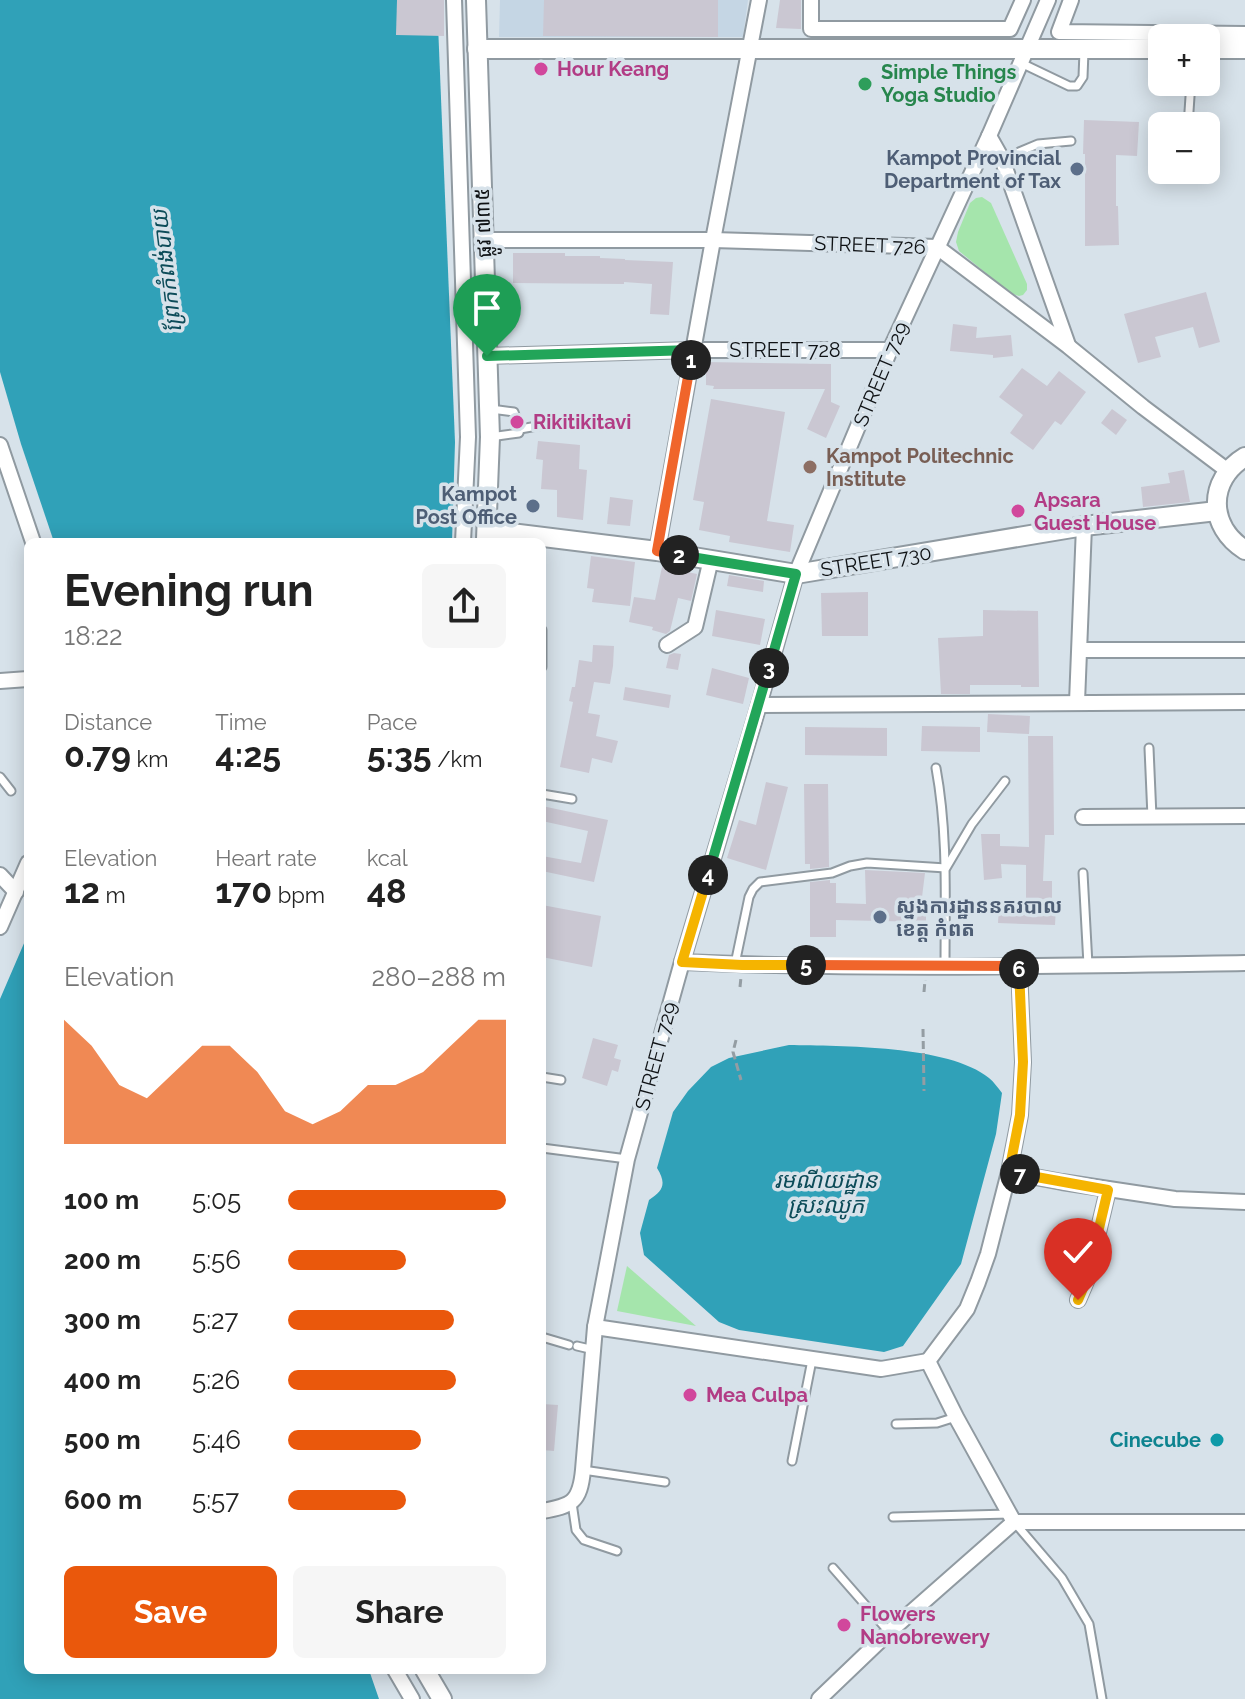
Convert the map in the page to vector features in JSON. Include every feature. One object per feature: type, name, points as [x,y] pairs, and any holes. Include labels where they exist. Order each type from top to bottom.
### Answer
[{"type":"street","points":[[454,0],[468,423],[463,538]]},
{"type":"street","name":"ផ្លូវ ៧៣៥","points":[[476,0],[490,437],[487,536]]},
{"type":"street","points":[[657,551],[759,0]]},
{"type":"street","points":[[811,0],[811,29],[1010,29],[1023,0]]},
{"type":"street","name":"STREET 729","points":[[572,1503],[579,1493],[583,1470],[595,1327],[627,1159],[796,574],[890,350],[1048,0]]},
{"type":"street","points":[[1071,0],[1059,32],[1245,34]]},
{"type":"street","points":[[477,49],[750,49],[1024,56],[1084,49],[1148,49]]},
{"type":"street","points":[[1220,49],[1245,49]]},
{"type":"street","points":[[989,136],[1002,159],[1068,346]]},
{"type":"street","name":"STREET 726","points":[[484,240],[713,240],[937,247],[1228,471]]},
{"type":"street","name":"STREET 728","points":[[487,356],[693,350],[890,350]]},
{"type":"street","points":[[0,445],[32,538]]},
{"type":"street","points":[[1245,457],[1228,471],[1218,492],[1217,511],[1224,530],[1233,542],[1245,550]]},
{"type":"street","name":"STREET 730","points":[[546,541],[657,551],[796,574],[1084,526],[1217,511]]},
{"type":"street","points":[[1077,702],[1084,526]]},
{"type":"street","name":"STREET 730","points":[[487,536],[510,538]]},
{"type":"street","points":[[667,645],[695,627],[711,559]]},
{"type":"street","points":[[1080,650],[1245,650]]},
{"type":"street","points":[[0,681],[24,679]]},
{"type":"street","points":[[759,705],[1245,702]]},
{"type":"street","points":[[1083,817],[1245,816]]},
{"type":"street","points":[[0,927],[24,873]]},
{"type":"street","points":[[0,875],[16,892]]},
{"type":"street","points":[[682,962],[945,966],[1245,963]]},
{"type":"street","points":[[595,1327],[881,1369],[928,1361],[967,1309],[988,1254],[1009,1172],[1020,1115],[1023,1062],[1019,966]]},
{"type":"street","points":[[1009,1172],[1175,1199],[1245,1202]]},
{"type":"street","points":[[1078,1300],[1087,1279],[1108,1190]]},
{"type":"street","points":[[928,1361],[1012,1518]]},
{"type":"street","points":[[546,1510],[572,1503]]},
{"type":"street","points":[[819,1699],[1012,1518],[1245,1522]]},
{"type":"street","points":[[397,1674],[412,1699]]},
{"type":"street","points":[[427,1674],[442,1699]]},
{"type":"lane","points":[[1024,56],[1069,86],[1077,86],[1083,77],[1084,49]]},
{"type":"lane","points":[[1002,159],[1038,144],[1071,141]]},
{"type":"lane","points":[[489,409],[514,412],[520,429]]},
{"type":"lane","points":[[490,437],[566,421]]},
{"type":"lane","points":[[1149,748],[1152,817]]},
{"type":"lane","points":[[936,768],[943,808],[946,868],[945,966]]},
{"type":"lane","points":[[0,777],[11,791]]},
{"type":"lane","points":[[946,868],[972,824],[1005,781]]},
{"type":"lane","points":[[546,795],[572,799]]},
{"type":"lane","points":[[735,964],[749,897],[760,882],[832,873],[867,863],[946,868]]},
{"type":"lane","points":[[1083,873],[1088,965]]},
{"type":"lane","points":[[546,1078],[561,1080]]},
{"type":"lane","points":[[546,1149],[627,1159]]},
{"type":"lane","points":[[546,1338],[594,1350]]},
{"type":"lane","points":[[792,1461],[812,1360]]},
{"type":"lane","points":[[896,1424],[937,1423],[956,1417]]},
{"type":"lane","points":[[583,1470],[665,1482]]},
{"type":"lane","points":[[572,1503],[576,1530],[584,1540],[617,1551]]},
{"type":"lane","points":[[893,1517],[1012,1518],[1062,1578],[1089,1624],[1102,1699]]},
{"type":"lane","points":[[833,1568],[889,1632]]},
{"type":"path","points":[[923,1029],[924,1091]]},
{"type":"path","points":[[736,1040],[733,1052],[741,1080]]},
{"type":"shaded area","points":[[500,0],[748,0],[743,37],[499,37]]},
{"type":"green space","points":[[982,197],[991,203],[1027,284],[1023,295],[1010,293],[959,251],[956,242],[958,232],[970,203]]},
{"type":"green space","points":[[627,1266],[696,1326],[617,1311]]},
{"type":"water","name":"ព្រែកកំពង់បាយ","points":[[0,0],[437,0],[455,442],[452,538],[53,538],[0,372]]},
{"type":"water","points":[[24,943],[24,1674],[370,1674],[379,1699],[0,1699],[0,999]]},
{"type":"water","name":"រមណីយដ្ឋាន ស្រះឈូក","points":[[789,1045],[922,1053],[971,1067],[989,1078],[1002,1093],[996,1134],[961,1264],[903,1346],[884,1352],[739,1330],[719,1322],[644,1255],[640,1233],[649,1200],[662,1187],[657,1168],[673,1112],[711,1067],[729,1058]]},
{"type":"building","points":[[397,0],[444,0],[444,36],[396,35]]},
{"type":"building","points":[[544,0],[718,0],[718,37],[543,36]]},
{"type":"building","points":[[780,0],[801,0],[801,29],[776,28]]},
{"type":"building","points":[[1084,120],[1139,122],[1137,156],[1116,155],[1119,245],[1085,246]]},
{"type":"building","points":[[513,253],[565,253],[565,256],[673,262],[669,315],[650,314],[652,284],[513,283]]},
{"type":"building","points":[[1206,292],[1220,342],[1199,348],[1193,327],[1155,337],[1161,357],[1138,363],[1124,314]]},
{"type":"building","points":[[953,324],[977,327],[976,338],[1011,335],[1013,356],[993,358],[993,355],[950,351]]},
{"type":"building","points":[[706,362],[831,364],[831,402],[840,406],[826,438],[807,429],[825,389],[713,389],[714,386],[706,385]]},
{"type":"building","points":[[1022,368],[1047,386],[1059,371],[1086,392],[1061,425],[1055,421],[1033,450],[1010,433],[1023,415],[999,397]]},
{"type":"building","points":[[711,399],[785,412],[767,521],[794,525],[790,552],[729,542],[730,536],[699,530],[704,502],[693,500]]},
{"type":"building","points":[[1112,409],[1127,420],[1116,435],[1101,423]]},
{"type":"building","points":[[538,441],[580,445],[579,469],[587,470],[583,520],[557,517],[557,490],[541,489],[543,460],[536,459]]},
{"type":"building","points":[[1184,470],[1190,502],[1143,507],[1141,487],[1170,483],[1168,473]]},
{"type":"building","points":[[610,497],[633,500],[630,526],[607,524]]},
{"type":"building","points":[[591,556],[635,562],[630,606],[592,602],[594,589],[587,588]]},
{"type":"building","points":[[662,567],[697,574],[691,601],[678,598],[670,631],[666,634],[652,630],[653,627],[629,622],[634,597],[655,600]]},
{"type":"building","points":[[729,575],[764,581],[763,592],[727,586]]},
{"type":"building","points":[[868,592],[868,636],[822,636],[821,593]]},
{"type":"building","points":[[716,610],[765,619],[760,645],[712,636]]},
{"type":"building","points":[[983,610],[1038,611],[1039,687],[970,685],[970,694],[941,694],[938,638],[983,636]]},
{"type":"building","points":[[593,645],[614,646],[613,666],[610,684],[594,682],[588,713],[600,715],[596,736],[618,741],[612,763],[592,758],[589,773],[560,767],[573,702],[569,701],[572,687],[575,687],[579,660],[592,662]]},
{"type":"building","points":[[681,654],[678,670],[666,668],[669,655]]},
{"type":"building","points":[[712,668],[749,678],[743,704],[706,695]]},
{"type":"building","points":[[625,687],[671,695],[669,708],[623,700]]},
{"type":"building","points":[[988,714],[1030,716],[1029,734],[987,732]]},
{"type":"building","points":[[922,726],[980,727],[980,752],[921,751]]},
{"type":"building","points":[[805,727],[887,728],[887,756],[805,755]]},
{"type":"building","points":[[1028,736],[1053,736],[1054,835],[1045,835],[1043,881],[1052,881],[1055,925],[998,923],[999,906],[1026,907],[1026,865],[1001,864],[1002,878],[984,880],[981,834],[1000,834],[1000,846],[1029,847]]},
{"type":"building","points":[[766,782],[788,787],[766,870],[727,858],[739,820],[756,825]]},
{"type":"building","points":[[804,784],[828,784],[829,867],[810,869],[810,864],[805,864]]},
{"type":"building","points":[[546,807],[608,820],[594,882],[546,872],[546,857],[581,863],[588,831],[546,822]]},
{"type":"building","points":[[865,870],[925,873],[921,905],[926,906],[926,922],[836,920],[836,937],[810,937],[810,882],[830,880],[830,883],[836,883],[836,903],[866,904]]},
{"type":"building","points":[[546,906],[601,916],[592,967],[546,958]]},
{"type":"building","points":[[593,1038],[618,1045],[614,1058],[621,1060],[618,1072],[612,1070],[607,1086],[582,1078]]},
{"type":"building","points":[[546,1404],[558,1405],[554,1451],[546,1450]]},
{"type":"place","name":"Hour Keang","points":[[541,69]]},
{"type":"place","name":"Simple Things Yoga Studio","points":[[865,84]]},
{"type":"place","name":"Kampot Provincial Department of Tax","points":[[1077,169]]},
{"type":"place","name":"Rikitikitavi","points":[[517,422]]},
{"type":"place","name":"Kampot Politechnic Institute","points":[[810,467]]},
{"type":"place","name":"Kampot Post Office","points":[[533,506]]},
{"type":"place","name":"Apsara Guest House","points":[[1018,511]]},
{"type":"place","name":"ស្នងការដ្ឋាននគរបាល ខេត្ត កំពត","points":[[880,917]]},
{"type":"place","name":"Mea Culpa","points":[[690,1395]]},
{"type":"place","name":"Cinecube","points":[[1217,1440]]},
{"type":"place","name":"Flowers Nanobrewery","points":[[844,1625]]},
{"type":"route","points":[[487,356],[693,350],[657,551],[796,574],[682,962],[1019,966],[1023,1062],[1020,1115],[1009,1172],[1108,1190],[1087,1279],[1078,1300]]}]
